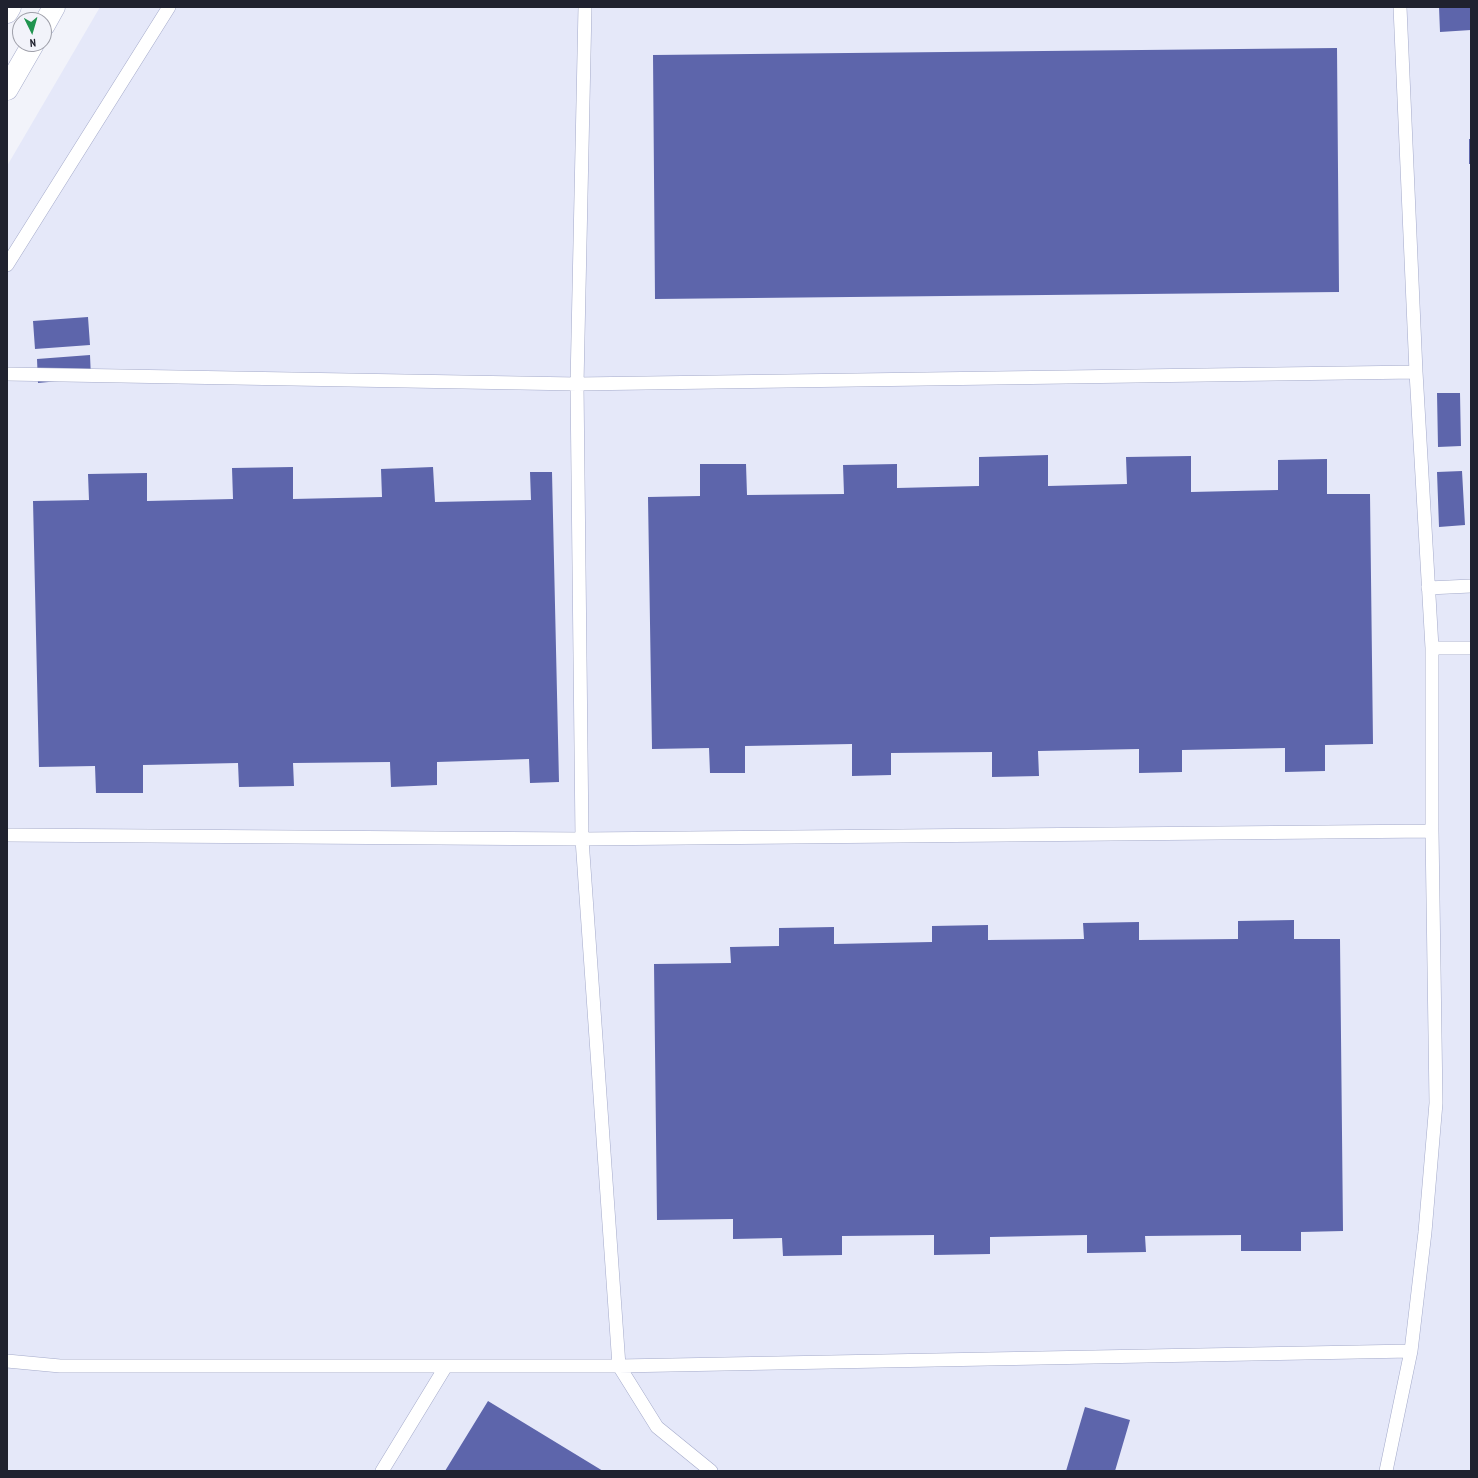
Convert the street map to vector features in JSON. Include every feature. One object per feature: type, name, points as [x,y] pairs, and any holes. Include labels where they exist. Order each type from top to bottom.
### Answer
[{"type":"street","points":[[7,12],[10,7]]},
{"type":"street","points":[[7,89],[28,52]]},
{"type":"lane","points":[[7,265],[169,7]]},
{"type":"lane","points":[[585,7],[577,384],[582,839],[619,1366],[656,1427],[711,1471]]},
{"type":"lane","points":[[1386,1471],[1411,1351],[1425,1232],[1436,1102],[1432,831],[1432,648],[1416,372],[1400,7]]},
{"type":"lane","points":[[7,374],[577,384],[1416,372]]},
{"type":"lane","points":[[1428,588],[1471,586]]},
{"type":"lane","points":[[1432,648],[1471,648]]},
{"type":"lane","points":[[7,835],[582,839],[1432,831]]},
{"type":"lane","points":[[7,1362],[60,1366],[619,1366],[1411,1351]]},
{"type":"lane","points":[[382,1471],[446,1366]]},
{"type":"shaded area","points":[[100,7],[1471,7],[1471,1471],[7,1471],[7,166]]},
{"type":"building","points":[[1439,7],[1471,7],[1471,30],[1440,32]]},
{"type":"building","points":[[1337,48],[1339,292],[655,299],[653,55]]},
{"type":"building","points":[[1469,139],[1471,139],[1471,164],[1469,164]]},
{"type":"building","points":[[88,317],[90,345],[35,349],[33,321]]},
{"type":"building","points":[[90,355],[91,378],[38,383],[37,359]]},
{"type":"building","points":[[1437,393],[1460,393],[1461,446],[1438,447]]},
{"type":"building","points":[[1048,455],[1048,486],[1127,484],[1126,457],[1191,456],[1191,492],[1278,490],[1278,460],[1327,459],[1327,494],[1370,494],[1373,744],[1325,745],[1325,771],[1285,772],[1285,748],[1182,750],[1182,772],[1139,773],[1139,749],[1038,751],[1039,776],[992,777],[992,752],[891,753],[891,775],[852,776],[852,744],[745,746],[745,773],[710,773],[709,748],[652,749],[648,497],[700,496],[700,464],[746,464],[747,495],[844,494],[843,465],[897,464],[897,488],[979,486],[979,457]]},
{"type":"building","points":[[293,467],[293,499],[382,497],[381,469],[433,467],[435,502],[531,500],[530,472],[552,472],[559,782],[530,783],[529,759],[437,762],[437,785],[391,787],[390,762],[293,763],[294,786],[239,787],[238,763],[143,765],[143,793],[96,793],[95,766],[39,767],[33,501],[89,500],[88,474],[147,473],[147,501],[233,499],[232,468]]},
{"type":"building","points":[[1462,471],[1465,525],[1439,527],[1437,472]]},
{"type":"building","points":[[1294,920],[1294,939],[1340,939],[1343,1231],[1301,1232],[1301,1251],[1241,1251],[1241,1235],[1145,1236],[1146,1252],[1087,1253],[1087,1235],[990,1237],[990,1254],[934,1255],[934,1235],[842,1236],[842,1255],[783,1256],[782,1238],[733,1239],[733,1219],[657,1220],[654,964],[731,963],[730,947],[779,946],[779,928],[834,927],[834,944],[932,942],[932,926],[988,925],[988,940],[1084,939],[1083,923],[1139,922],[1139,940],[1238,939],[1238,921]]},
{"type":"building","points":[[488,1401],[603,1471],[445,1471]]},
{"type":"building","points":[[1085,1407],[1130,1420],[1115,1471],[1066,1471]]}]
